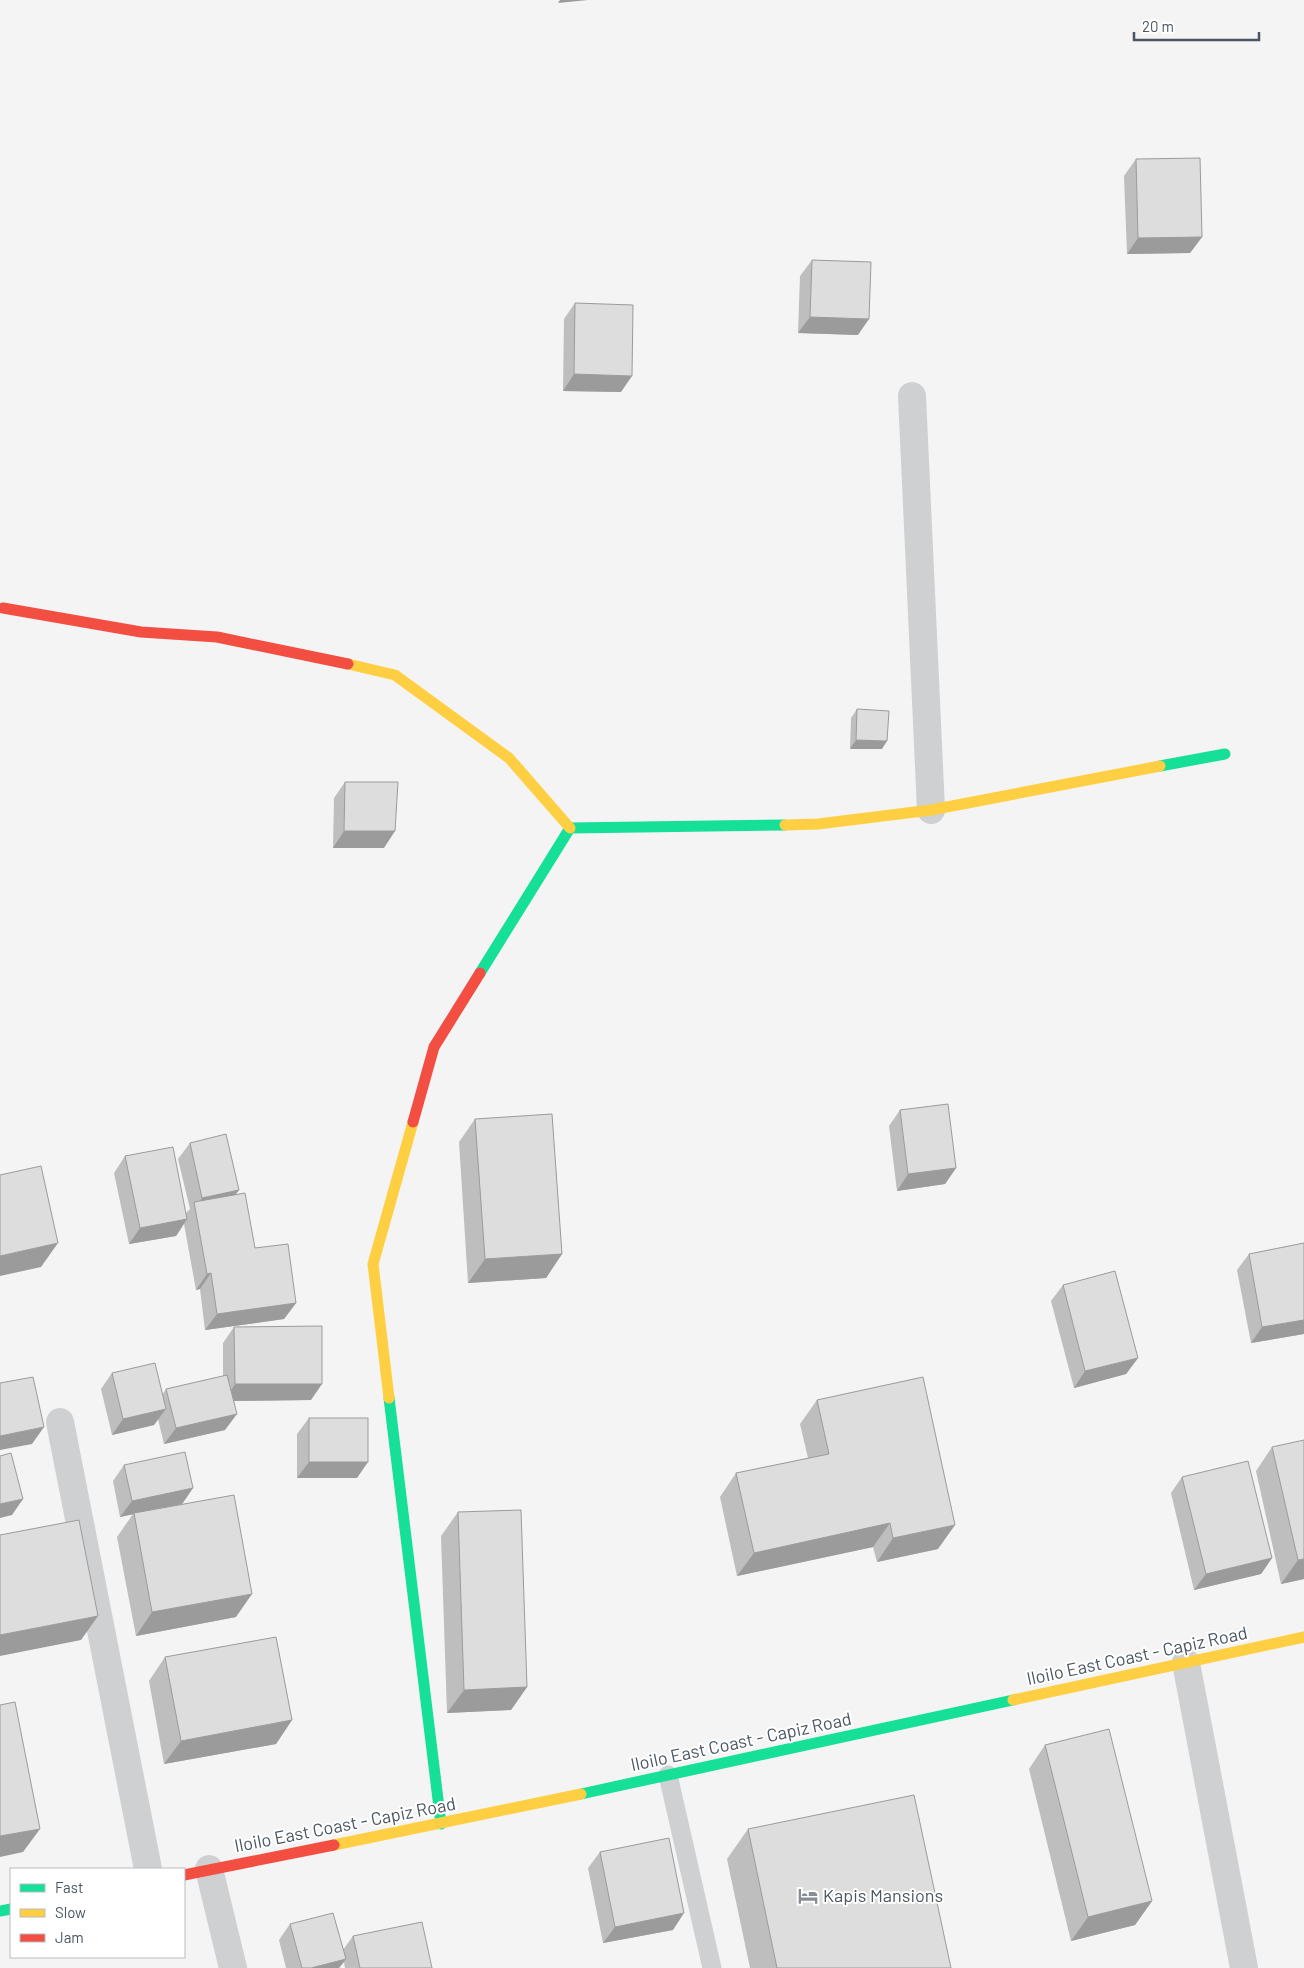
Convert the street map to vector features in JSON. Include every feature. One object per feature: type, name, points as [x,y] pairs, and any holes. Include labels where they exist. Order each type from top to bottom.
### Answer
[{"type":"street","points":[[912,396],[931,810]]},
{"type":"street","points":[[3,608],[141,632],[226,639],[279,648],[395,675],[509,758],[570,828],[818,824],[931,810],[1225,754]]},
{"type":"street","points":[[440,1824],[373,1264],[434,1047],[570,828]]},
{"type":"street","points":[[60,1422],[148,1868]]},
{"type":"street","name":"Iloilo East Coast - Capiz Road","points":[[197,1872],[668,1776],[1304,1637]]},
{"type":"street","points":[[1186,1664],[1244,1968]]},
{"type":"street","points":[[197,1872],[233,1968]]},
{"type":"lane","points":[[668,1776],[712,1968]]},
{"type":"building","points":[[1200,158],[1202,237],[1138,238],[1136,159]]},
{"type":"building","points":[[812,260],[871,262],[869,319],[810,317]]},
{"type":"building","points":[[575,303],[633,305],[632,376],[574,374]]},
{"type":"building","points":[[857,709],[889,711],[887,741],[856,740]]},
{"type":"building","points":[[345,782],[398,782],[395,831],[344,831]]},
{"type":"building","points":[[948,1104],[956,1168],[908,1174],[900,1110]]},
{"type":"building","points":[[552,1114],[562,1254],[485,1259],[475,1119]]},
{"type":"building","points":[[226,1134],[239,1190],[202,1198],[190,1143]]},
{"type":"building","points":[[173,1147],[187,1219],[140,1228],[125,1156]]},
{"type":"building","points":[[41,1166],[58,1243],[0,1256],[0,1175]]},
{"type":"building","points":[[245,1193],[255,1248],[288,1244],[296,1303],[217,1314],[211,1273],[207,1274],[194,1202]]},
{"type":"building","points":[[1304,1243],[1304,1320],[1262,1327],[1249,1254]]},
{"type":"building","points":[[1115,1271],[1138,1358],[1085,1371],[1063,1285]]},
{"type":"building","points":[[322,1326],[322,1384],[235,1384],[234,1327]]},
{"type":"building","points":[[155,1363],[166,1409],[123,1419],[112,1373]]},
{"type":"building","points":[[227,1375],[237,1414],[176,1428],[166,1389]]},
{"type":"building","points":[[33,1377],[44,1427],[0,1436],[0,1383]]},
{"type":"building","points":[[923,1377],[955,1525],[893,1538],[890,1523],[754,1553],[736,1473],[829,1454],[817,1400]]},
{"type":"building","points":[[309,1418],[368,1418],[368,1462],[309,1462]]},
{"type":"building","points":[[1304,1440],[1304,1559],[1298,1560],[1272,1447]]},
{"type":"building","points":[[185,1452],[193,1488],[132,1501],[124,1465]]},
{"type":"building","points":[[11,1453],[23,1499],[0,1504],[0,1456]]},
{"type":"building","points":[[1248,1461],[1272,1558],[1206,1574],[1182,1477]]},
{"type":"building","points":[[234,1495],[252,1594],[152,1612],[134,1513]]},
{"type":"building","points":[[521,1510],[527,1687],[464,1690],[458,1512]]},
{"type":"building","points":[[79,1520],[98,1616],[0,1635],[0,1535]]},
{"type":"building","points":[[276,1637],[292,1720],[181,1741],[165,1657]]},
{"type":"building","points":[[15,1702],[40,1829],[0,1836],[0,1705]]},
{"type":"building","points":[[1109,1729],[1152,1901],[1088,1917],[1045,1745]]},
{"type":"building","points":[[914,1795],[951,1968],[777,1968],[748,1829]]},
{"type":"building","points":[[669,1838],[684,1913],[615,1927],[600,1852]]},
{"type":"building","points":[[333,1913],[346,1959],[311,1968],[302,1968],[290,1924]]},
{"type":"building","points":[[422,1922],[432,1968],[360,1968],[353,1936]]},
{"type":"traffic: fast","points":[[1160,766],[1225,754]]},
{"type":"traffic: fast","points":[[480,973],[570,828],[785,825]]},
{"type":"traffic: fast","points":[[389,1398],[441,1824]]},
{"type":"traffic: fast","points":[[581,1794],[1013,1700]]},
{"type":"traffic: fast","points":[[0,1911],[10,1909]]},
{"type":"traffic: slow","points":[[348,664],[395,675],[509,758],[570,828]]},
{"type":"traffic: slow","points":[[785,825],[818,824],[931,810],[1160,766]]},
{"type":"traffic: slow","points":[[389,1398],[373,1264],[413,1122]]},
{"type":"traffic: slow","points":[[1013,1700],[1304,1637]]},
{"type":"traffic: slow","points":[[334,1845],[581,1794]]},
{"type":"traffic: jam","points":[[3,608],[141,632],[217,637],[348,664]]},
{"type":"traffic: jam","points":[[413,1122],[434,1047],[480,973]]},
{"type":"traffic: jam","points":[[185,1875],[334,1845]]},
{"type":"place","name":"Kapis Mansions","points":[[808,1896]]}]
